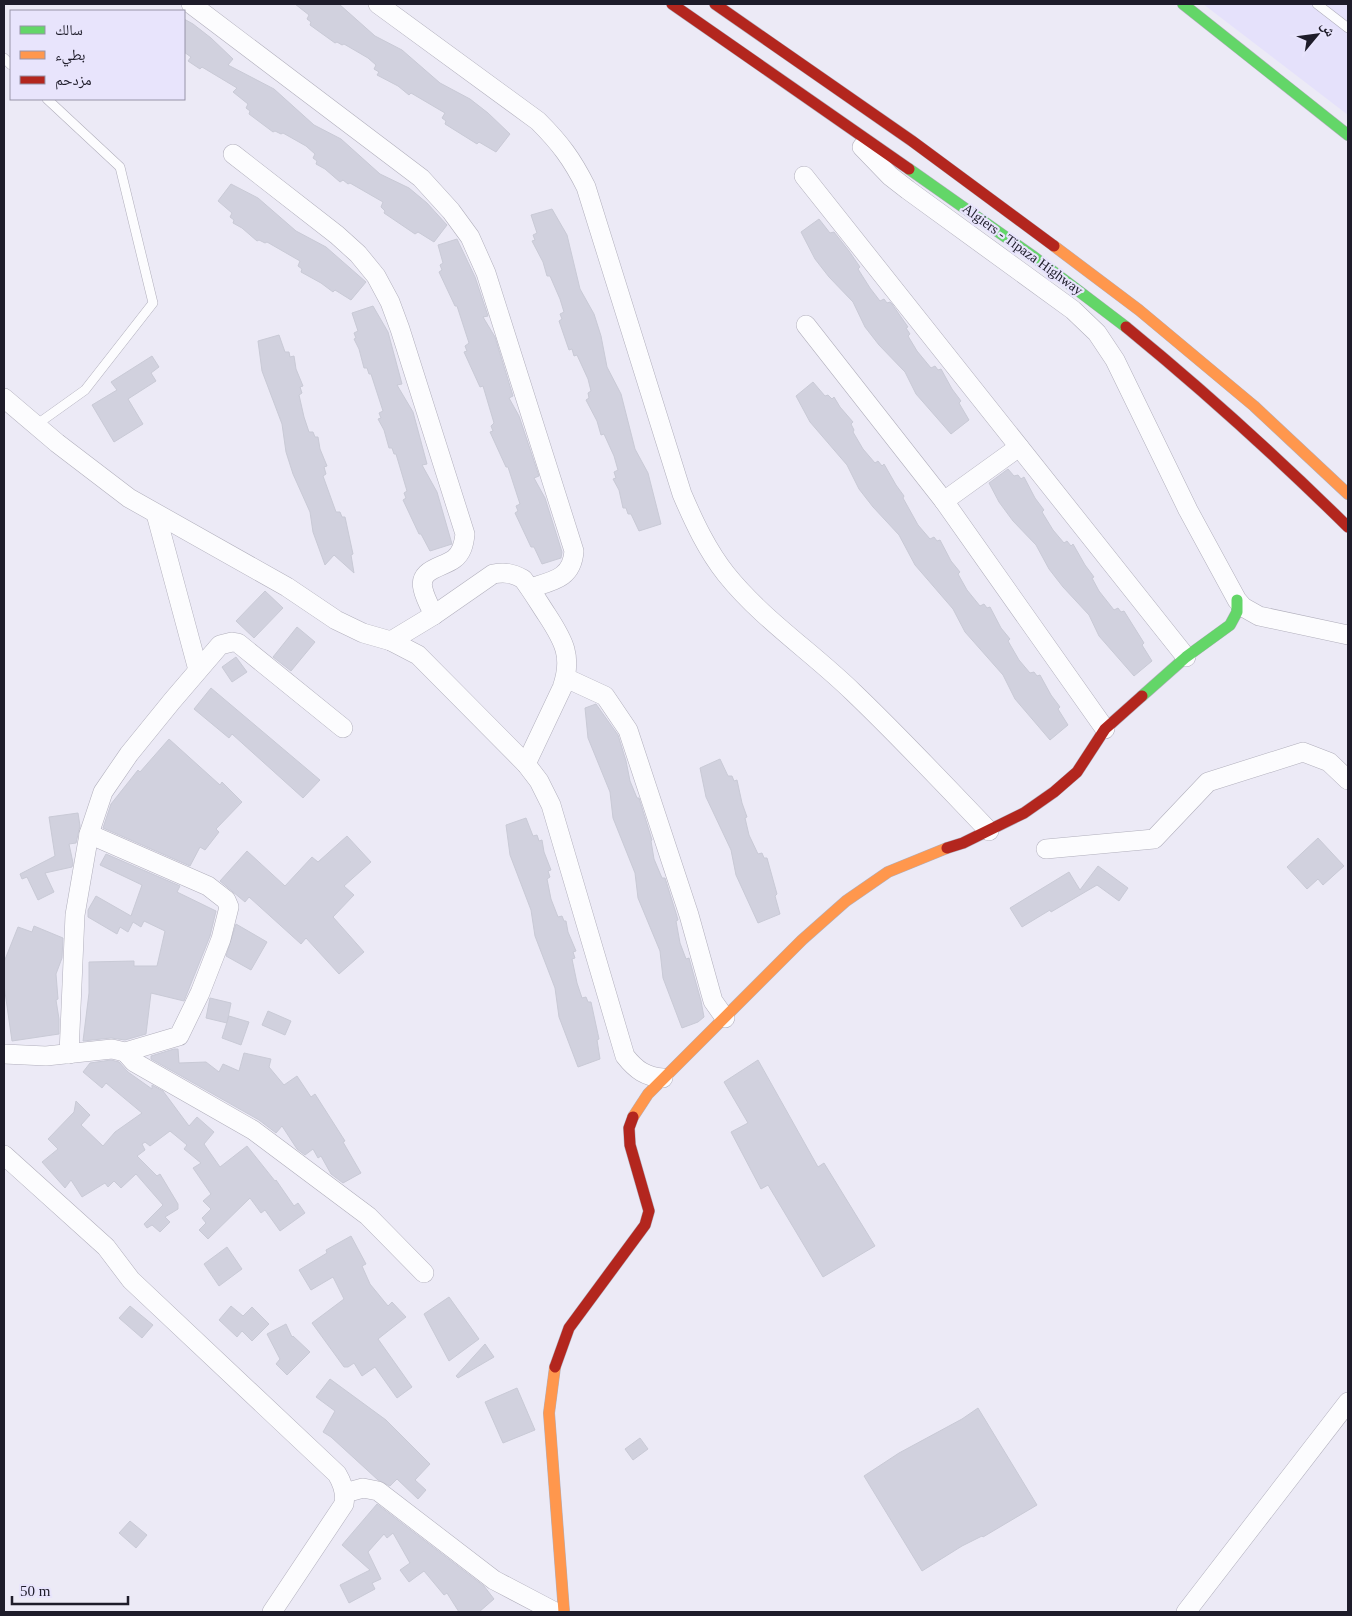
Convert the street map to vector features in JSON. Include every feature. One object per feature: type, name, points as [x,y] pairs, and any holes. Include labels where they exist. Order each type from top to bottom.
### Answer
[{"type":"main road","name":"Algiers - Tipaza Highway","points":[[672,4],[973,212],[1093,301],[1191,380],[1313,492],[1348,527]]},
{"type":"main road","name":"Algiers - Tipaza Highway","points":[[715,4],[912,141],[1139,310],[1254,406],[1348,494]]},
{"type":"main road","points":[[1184,4],[1348,135]]},
{"type":"main road","points":[[564,1612],[550,1413],[553,1372],[569,1328],[645,1225],[649,1211],[630,1145],[629,1128],[638,1107],[648,1094],[802,940],[846,901],[888,872],[962,843],[1024,813],[1060,787],[1077,772],[1105,728],[1186,657],[1230,625],[1237,612],[1237,600]]},
{"type":"street","points":[[191,4],[421,178],[451,211],[470,237],[486,273],[574,551],[574,559],[566,573],[559,578],[530,588]]},
{"type":"street","points":[[378,4],[538,121],[558,140],[574,162],[586,187],[682,494],[694,522],[709,549],[726,574],[746,596],[852,691],[989,830]]},
{"type":"street","points":[[846,126],[890,176],[1073,310],[1097,333],[1115,360],[1191,516],[1237,600],[1251,612],[1268,618],[1348,635]]},
{"type":"street","points":[[233,154],[337,235],[358,254],[376,276],[390,302],[465,534],[464,544],[454,559],[429,571],[424,578],[422,587],[434,615]]},
{"type":"street","points":[[804,176],[1186,657]]},
{"type":"street","points":[[806,325],[944,501],[1105,728]]},
{"type":"street","points":[[4,398],[35,426],[129,498],[287,587],[336,620],[363,633],[391,641],[411,651],[429,665],[526,764],[539,781],[551,805],[626,1056],[632,1065],[641,1072],[652,1077],[664,1078]]},
{"type":"street","points":[[944,501],[1019,447]]},
{"type":"street","points":[[156,514],[198,670]]},
{"type":"street","points":[[391,641],[434,615],[493,574],[503,572],[514,574],[523,579],[561,636],[568,662],[566,678],[526,764]]},
{"type":"street","points":[[1230,625],[1268,618]]},
{"type":"street","points":[[69,1054],[76,915],[89,834],[103,792],[116,771],[172,700],[220,645],[226,642],[238,643],[343,728]]},
{"type":"street","points":[[566,678],[606,696],[628,730],[689,915],[713,1001],[725,1018]]},
{"type":"street","points":[[1046,849],[1154,839],[1208,782],[1303,752],[1329,762],[1348,780]]},
{"type":"street","points":[[4,1054],[46,1056],[112,1049],[124,1052],[179,1036],[200,993],[221,939],[229,907],[226,900],[208,886],[89,834]]},
{"type":"street","points":[[124,1052],[134,1062],[253,1130],[368,1216],[424,1273]]},
{"type":"street","points":[[4,1155],[106,1247],[131,1280],[337,1474],[345,1493],[344,1504],[272,1612]]},
{"type":"street","points":[[1186,1612],[1348,1402]]},
{"type":"street","points":[[345,1493],[363,1488],[378,1491],[494,1580],[556,1612]]},
{"type":"lane","points":[[1317,4],[1348,28]]},
{"type":"lane","points":[[35,426],[86,390],[153,303],[120,167],[48,100]]},
{"type":"shaded area","points":[[1203,4],[1348,4],[1348,115]]},
{"type":"building","points":[[295,4],[339,4],[375,36],[402,50],[440,83],[470,99],[510,134],[496,152],[479,142],[477,144],[445,124],[446,121],[442,118],[445,113],[411,93],[409,95],[398,86],[377,75],[379,72],[374,69],[376,65],[368,58],[344,44],[335,43],[310,25],[311,22],[307,19],[309,15]]},
{"type":"building","points":[[185,20],[211,38],[233,59],[228,65],[274,89],[314,125],[341,139],[380,174],[409,188],[427,203],[447,225],[434,242],[418,232],[415,234],[384,213],[385,211],[381,207],[383,202],[350,183],[348,184],[343,180],[340,182],[316,164],[317,161],[313,158],[315,154],[306,146],[283,133],[273,132],[249,114],[250,111],[246,108],[248,104],[233,92],[237,88],[202,67],[200,69],[188,61],[191,57],[185,53]]},
{"type":"building","points":[[231,184],[258,198],[296,231],[326,247],[366,282],[351,300],[335,290],[333,292],[301,272],[302,269],[298,266],[300,261],[267,242],[257,241],[233,223],[234,220],[230,217],[232,213],[218,201]]},
{"type":"building","points":[[552,209],[567,235],[580,289],[594,314],[601,336],[607,367],[621,394],[635,449],[648,473],[661,524],[639,531],[631,514],[628,514],[626,508],[623,508],[619,490],[613,479],[616,478],[614,472],[618,470],[614,456],[604,434],[601,435],[597,421],[586,400],[589,398],[588,393],[591,391],[588,379],[577,355],[574,356],[572,349],[569,350],[559,321],[562,319],[560,314],[564,312],[560,299],[550,276],[547,276],[543,262],[532,241],[535,240],[533,235],[537,233],[531,215]]},
{"type":"building","points":[[819,219],[830,233],[834,232],[849,251],[860,267],[858,269],[880,301],[884,299],[887,303],[890,302],[892,304],[908,327],[906,328],[910,334],[908,336],[917,351],[931,368],[935,366],[938,370],[941,369],[961,401],[959,403],[969,420],[951,434],[916,394],[905,372],[865,327],[853,302],[815,259],[801,232]]},
{"type":"building","points":[[457,239],[475,277],[488,316],[483,317],[495,337],[513,396],[509,398],[519,416],[539,476],[534,478],[545,498],[562,552],[561,558],[542,564],[534,547],[531,547],[515,513],[518,511],[516,506],[520,504],[508,467],[506,467],[490,432],[493,431],[491,426],[494,423],[483,386],[480,387],[464,352],[467,351],[465,346],[469,343],[457,306],[455,306],[439,272],[442,270],[440,265],[443,263],[438,245]]},
{"type":"building","points":[[373,306],[388,332],[402,384],[397,385],[413,412],[427,464],[422,465],[437,492],[452,544],[430,551],[421,534],[419,534],[403,500],[406,498],[404,493],[407,491],[396,454],[394,454],[392,448],[389,448],[384,430],[378,419],[381,418],[379,413],[383,411],[371,374],[369,374],[367,368],[364,368],[354,339],[356,338],[354,333],[358,331],[352,313]]},
{"type":"building","points":[[279,335],[285,352],[289,352],[290,357],[294,356],[296,369],[303,386],[300,387],[302,393],[299,395],[304,417],[309,432],[313,432],[315,437],[318,437],[320,449],[327,466],[324,467],[326,474],[323,476],[336,512],[340,512],[342,517],[345,517],[353,554],[351,555],[354,573],[334,555],[325,565],[313,532],[310,512],[293,474],[286,452],[282,424],[262,371],[258,341]]},
{"type":"building","points":[[152,356],[159,367],[151,373],[156,381],[128,399],[143,424],[114,442],[92,405],[117,390],[111,382]]},
{"type":"building","points":[[813,382],[825,396],[828,395],[832,399],[834,397],[853,422],[851,424],[853,432],[863,449],[875,463],[878,461],[882,466],[884,464],[904,496],[903,498],[918,525],[930,539],[934,537],[937,541],[940,540],[951,561],[960,572],[958,574],[967,590],[980,606],[984,604],[987,608],[990,607],[1001,628],[1010,639],[1008,641],[1019,660],[1030,673],[1034,672],[1037,676],[1040,675],[1060,707],[1058,709],[1068,725],[1050,740],[1015,699],[1003,675],[965,632],[953,609],[915,565],[899,535],[859,489],[847,465],[810,422],[796,396]]},
{"type":"building","points":[[1008,469],[1014,476],[1018,475],[1021,479],[1024,477],[1044,510],[1042,512],[1053,530],[1064,543],[1067,541],[1071,546],[1073,544],[1094,577],[1092,578],[1099,591],[1114,610],[1118,608],[1121,612],[1124,611],[1144,643],[1142,645],[1152,661],[1134,676],[1099,636],[1089,615],[1063,587],[1049,569],[1036,545],[1013,521],[999,502],[989,483]]},
{"type":"building","points":[[265,591],[283,608],[254,638],[236,621]]},
{"type":"building","points":[[297,627],[315,642],[291,671],[273,657]]},
{"type":"building","points":[[236,657],[247,672],[232,682],[222,667]]},
{"type":"building","points":[[211,688],[320,780],[303,798],[232,734],[229,738],[194,709]]},
{"type":"building","points":[[596,704],[618,735],[630,781],[637,798],[639,798],[652,840],[654,859],[662,878],[665,878],[676,913],[680,943],[686,959],[689,958],[701,1001],[704,1017],[698,1022],[682,1028],[663,978],[660,951],[638,898],[635,873],[613,818],[610,792],[588,738],[585,708]]},
{"type":"building","points":[[169,739],[220,785],[222,782],[242,802],[216,829],[219,832],[205,850],[200,847],[190,866],[103,828],[111,804],[138,770],[140,772]]},
{"type":"building","points":[[720,759],[728,776],[732,776],[734,781],[737,780],[747,817],[745,818],[749,835],[758,854],[762,853],[764,858],[767,858],[777,894],[775,896],[780,914],[758,923],[736,875],[731,850],[706,797],[700,768]]},
{"type":"building","points":[[78,813],[80,826],[76,843],[69,844],[73,863],[72,867],[45,873],[54,892],[38,900],[27,877],[22,879],[20,874],[55,856],[49,817]]},
{"type":"building","points":[[526,818],[533,836],[537,835],[539,841],[542,840],[544,852],[551,870],[548,871],[550,877],[547,879],[551,899],[558,917],[562,916],[564,921],[566,921],[568,932],[576,951],[573,952],[575,958],[572,959],[577,983],[582,998],[586,997],[588,1002],[591,1002],[599,1039],[597,1040],[600,1059],[578,1067],[559,1017],[555,988],[535,936],[531,910],[510,855],[506,825]]},
{"type":"building","points":[[347,836],[371,862],[344,886],[354,895],[333,917],[364,952],[339,974],[306,938],[301,944],[249,897],[245,902],[220,881],[247,851],[285,886],[312,857],[318,862]]},
{"type":"building","points":[[1318,838],[1344,866],[1323,885],[1318,879],[1307,889],[1287,867]]},
{"type":"building","points":[[106,854],[180,886],[177,892],[216,911],[210,936],[184,1001],[151,993],[146,1034],[125,1040],[111,1038],[83,1041],[89,993],[89,962],[134,961],[134,966],[157,966],[165,931],[144,921],[141,927],[133,922],[128,932],[120,927],[117,934],[88,917],[88,910],[96,896],[131,916],[142,885],[100,865]]},
{"type":"building","points":[[1098,866],[1128,888],[1119,901],[1097,885],[1022,927],[1010,908],[1069,872],[1080,890]]},
{"type":"building","points":[[236,924],[267,942],[251,970],[226,956]]},
{"type":"building","points":[[34,926],[63,938],[62,958],[56,974],[59,1034],[12,1041],[4,985],[4,962],[18,927],[32,932]]},
{"type":"building","points":[[210,998],[231,1003],[227,1023],[206,1018]]},
{"type":"building","points":[[268,1011],[291,1021],[285,1035],[262,1025]]},
{"type":"building","points":[[229,1016],[249,1022],[241,1045],[222,1038]]},
{"type":"building","points":[[178,1049],[179,1063],[206,1062],[219,1072],[223,1064],[239,1071],[244,1053],[271,1059],[269,1067],[284,1085],[297,1076],[311,1097],[315,1094],[345,1141],[343,1142],[361,1173],[343,1183],[331,1174],[321,1156],[318,1158],[313,1149],[305,1155],[297,1149],[282,1126],[276,1133],[259,1120],[151,1059],[151,1056]]},
{"type":"building","points":[[111,1060],[119,1062],[128,1072],[152,1089],[152,1085],[163,1091],[189,1126],[197,1117],[214,1132],[204,1144],[220,1167],[247,1146],[276,1180],[294,1206],[298,1203],[305,1213],[280,1231],[265,1210],[261,1213],[250,1198],[208,1239],[199,1230],[206,1223],[202,1218],[211,1209],[203,1201],[211,1194],[193,1168],[201,1163],[184,1149],[187,1145],[170,1131],[150,1146],[145,1142],[142,1144],[145,1150],[137,1156],[157,1176],[160,1174],[178,1204],[178,1209],[165,1217],[170,1222],[160,1232],[152,1225],[147,1228],[144,1224],[163,1205],[136,1174],[121,1188],[114,1181],[108,1187],[105,1183],[82,1197],[71,1180],[65,1188],[42,1162],[58,1149],[48,1139],[74,1112],[76,1101],[90,1115],[81,1125],[103,1146],[115,1132],[142,1113],[106,1083],[102,1088],[83,1072],[90,1063]]},
{"type":"building","points":[[758,1060],[818,1167],[824,1163],[875,1246],[823,1277],[768,1185],[761,1189],[731,1132],[748,1123],[724,1082]]},
{"type":"building","points":[[351,1236],[366,1264],[362,1266],[370,1284],[388,1306],[392,1302],[406,1317],[378,1339],[412,1387],[397,1398],[375,1367],[362,1376],[354,1363],[344,1367],[312,1323],[344,1299],[333,1277],[311,1290],[299,1270],[327,1253],[326,1250]]},
{"type":"building","points":[[227,1247],[242,1269],[219,1286],[204,1264]]},
{"type":"building","points":[[449,1297],[479,1339],[449,1361],[424,1314]]},
{"type":"building","points":[[130,1306],[153,1325],[142,1338],[119,1318]]},
{"type":"building","points":[[231,1306],[243,1316],[252,1307],[269,1324],[252,1341],[242,1331],[237,1337],[219,1320]]},
{"type":"building","points":[[286,1324],[292,1337],[310,1352],[287,1375],[276,1364],[280,1359],[267,1334]]},
{"type":"building","points":[[485,1344],[494,1357],[458,1378],[456,1376]]},
{"type":"building","points":[[330,1379],[386,1420],[430,1464],[415,1480],[426,1490],[418,1499],[397,1479],[390,1486],[378,1480],[323,1432],[335,1411],[316,1397]]},
{"type":"building","points":[[517,1388],[535,1430],[503,1443],[485,1402]]},
{"type":"building","points":[[978,1408],[1037,1505],[983,1537],[962,1546],[922,1571],[864,1476],[899,1453],[962,1419]]},
{"type":"building","points":[[640,1438],[648,1449],[633,1460],[625,1449]]},
{"type":"building","points":[[377,1504],[484,1586],[494,1599],[479,1612],[459,1612],[447,1593],[444,1595],[424,1571],[409,1582],[400,1570],[410,1563],[393,1533],[387,1538],[384,1534],[368,1552],[381,1579],[372,1583],[375,1589],[349,1603],[340,1585],[370,1570],[342,1545]]},
{"type":"building","points":[[130,1521],[147,1535],[136,1548],[119,1533]]},
{"type":"traffic: fast","points":[[1183,4],[1348,135]]},
{"type":"traffic: fast","points":[[909,169],[1034,257],[1126,327]]},
{"type":"traffic: fast","points":[[1142,696],[1186,657],[1230,625],[1237,612],[1237,600]]},
{"type":"traffic: slow","points":[[1054,246],[1139,310],[1254,406],[1348,494]]},
{"type":"traffic: slow","points":[[633,1117],[648,1094],[802,940],[846,901],[888,872],[947,848]]},
{"type":"traffic: slow","points":[[555,1367],[549,1413],[564,1612]]},
{"type":"traffic: jam","points":[[672,4],[909,169]]},
{"type":"traffic: jam","points":[[715,4],[912,141],[1054,246]]},
{"type":"traffic: jam","points":[[1126,327],[1239,424],[1348,527]]},
{"type":"traffic: jam","points":[[947,848],[963,843],[1024,813],[1054,792],[1077,772],[1105,729],[1142,696]]},
{"type":"traffic: jam","points":[[555,1367],[569,1328],[645,1225],[649,1211],[630,1145],[629,1128],[633,1117]]}]
